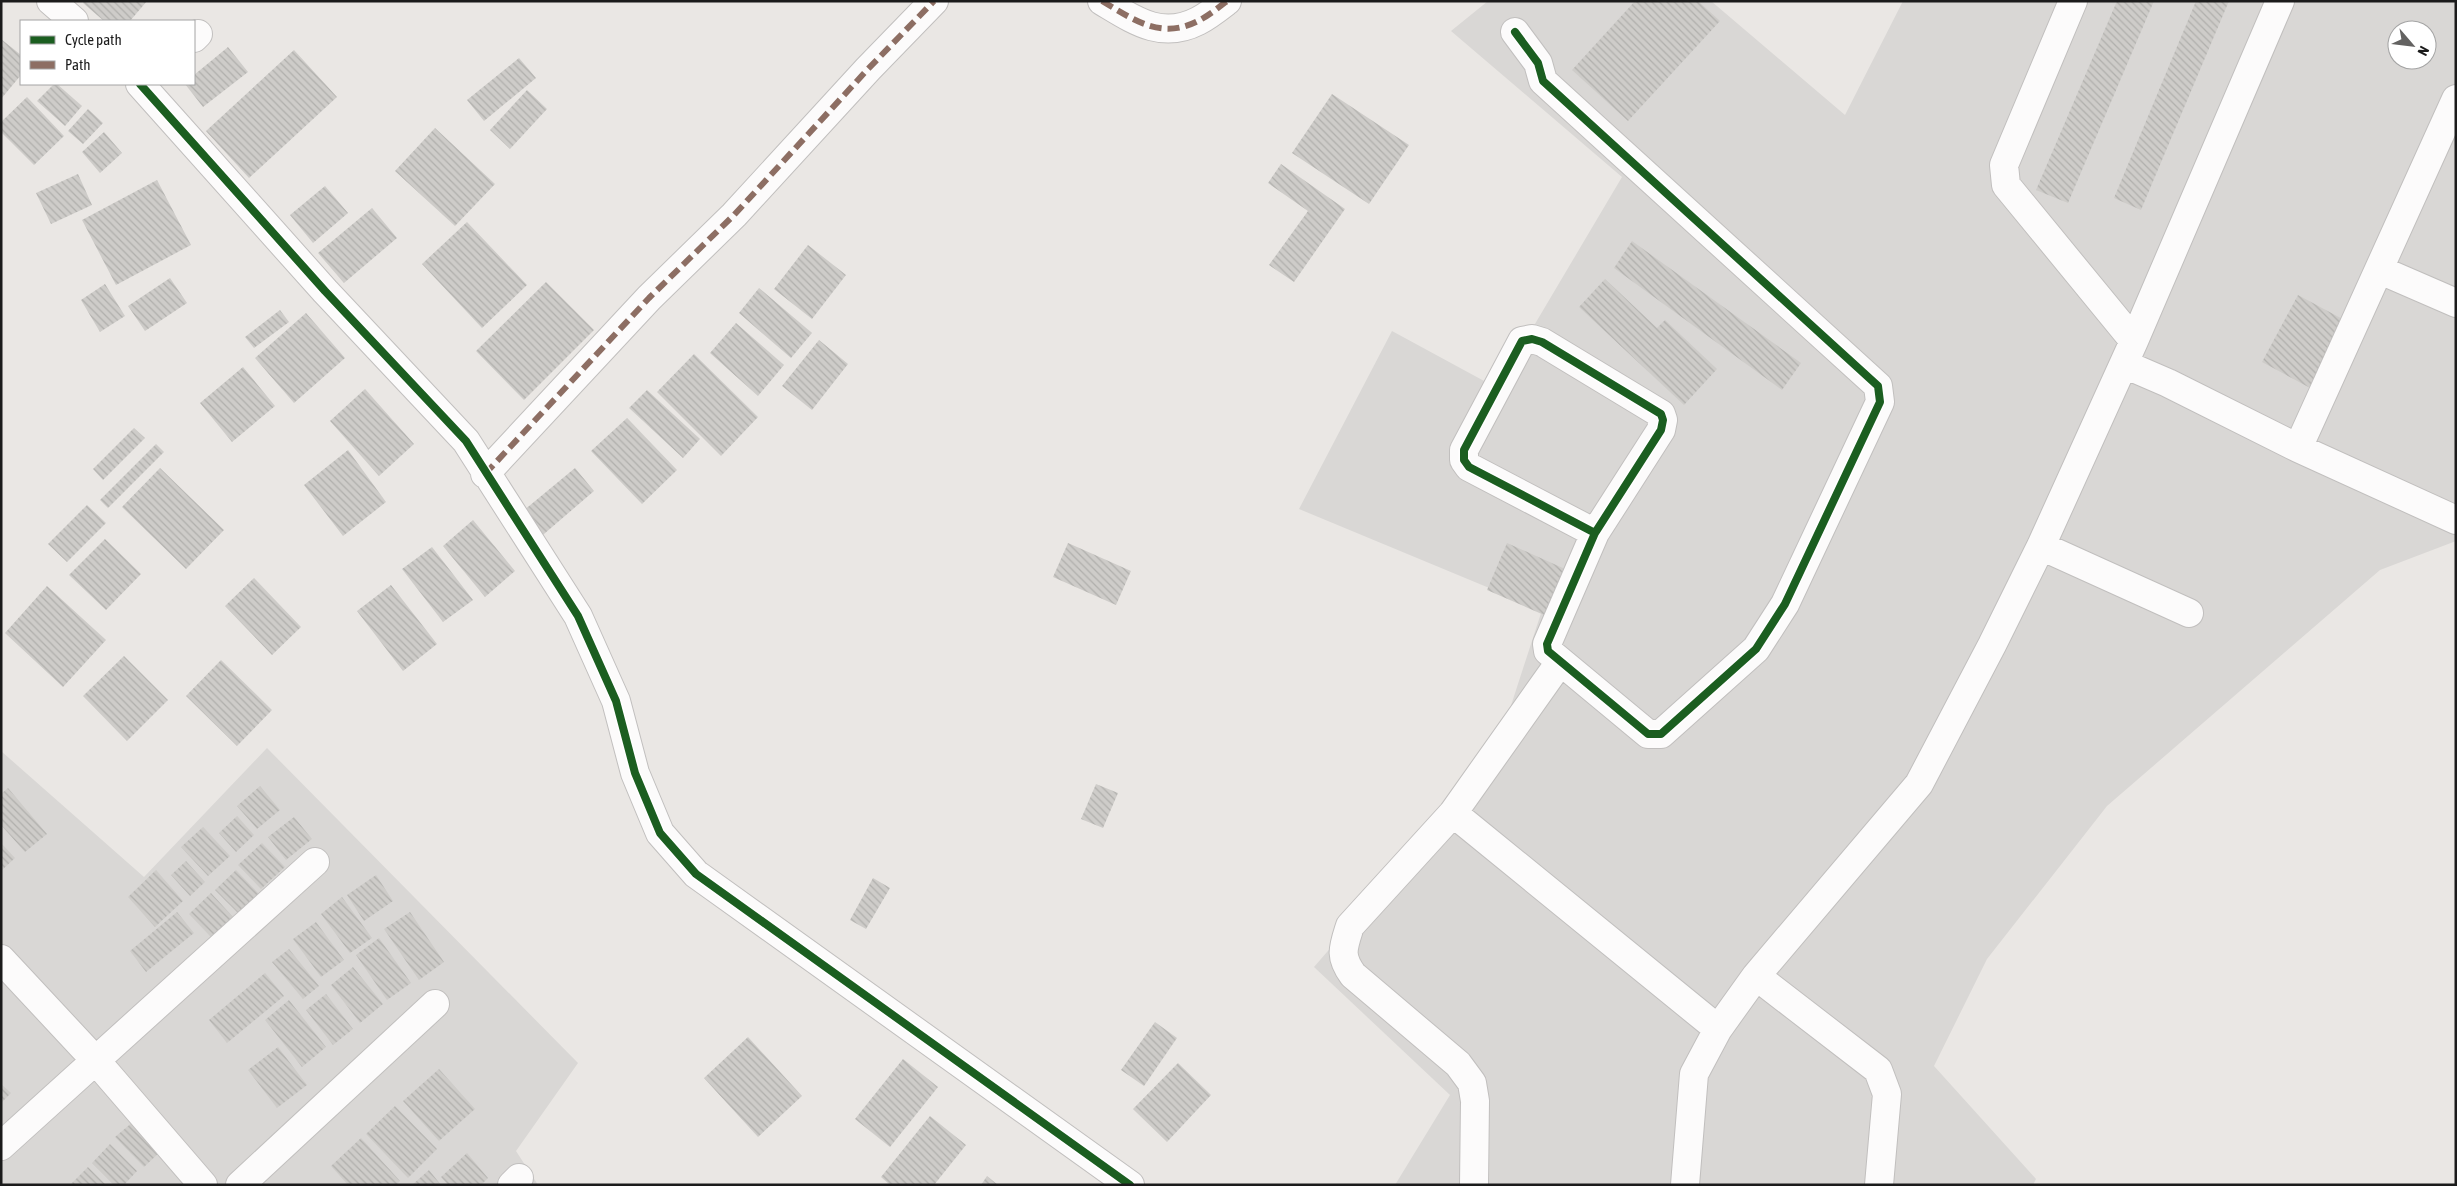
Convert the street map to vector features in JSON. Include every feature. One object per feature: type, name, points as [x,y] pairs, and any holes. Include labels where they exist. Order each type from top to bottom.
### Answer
[{"type":"street","points":[[51,1],[73,20]]},
{"type":"street","points":[[485,474],[649,298],[734,215],[868,69],[934,1]]},
{"type":"street","points":[[1102,1],[1148,27],[1173,30],[1199,21],[1227,1]]},
{"type":"street","points":[[2073,1],[2004,165],[2006,185],[2129,353],[2168,383],[2298,448],[2456,520]]},
{"type":"street","points":[[1685,1185],[1694,1074],[1718,1029],[1756,976],[1919,784],[1992,646],[2041,546],[2129,353],[2280,1]]},
{"type":"street","points":[[1515,32],[1538,63],[1543,81],[1878,386],[1880,402],[1785,604],[1756,649],[1661,734],[1648,734],[1560,662],[1548,651],[1547,644],[1595,533],[1661,430],[1663,420],[1661,414],[1542,342],[1532,339],[1522,341],[1464,450],[1464,460],[1469,467],[1595,533]]},
{"type":"street","points":[[146,86],[319,284],[466,441],[485,474],[578,616],[616,702],[635,773],[660,833],[696,874],[1123,1183]]},
{"type":"street","points":[[2298,448],[2456,99]]},
{"type":"street","points":[[2380,270],[2456,303]]},
{"type":"street","points":[[2041,546],[2189,613]]},
{"type":"street","points":[[1474,1185],[1475,1101],[1472,1083],[1458,1064],[1353,975],[1346,964],[1342,949],[1350,926],[1453,813],[1560,662]]},
{"type":"street","points":[[1453,813],[1718,1029]]},
{"type":"street","points":[[1,1146],[97,1062],[315,862]]},
{"type":"street","points":[[1,959],[97,1062],[203,1185]]},
{"type":"street","points":[[1756,976],[1878,1070],[1887,1094],[1879,1185]]},
{"type":"street","points":[[240,1185],[435,1004]]},
{"type":"shaded area","points":[[1488,1],[1711,1],[1845,115],[1903,1],[2456,1],[2456,541],[2380,570],[2107,806],[1987,959],[1934,1066],[2036,1179],[2033,1185],[1395,1185],[1450,1095],[1314,967],[1493,761],[1542,610],[1299,509],[1392,331],[1497,388],[1622,177],[1451,31]]},
{"type":"shaded area","points":[[267,748],[578,1063],[516,1151],[538,1185],[1,1185],[1,751],[144,877]]},
{"type":"building","points":[[84,1],[147,1],[131,20],[103,20],[83,3]]},
{"type":"building","points":[[1635,1],[1698,1],[1720,21],[1628,121],[1572,70]]},
{"type":"building","points":[[2117,1],[2154,1],[2068,203],[2036,190]]},
{"type":"building","points":[[2196,1],[2229,1],[2141,210],[2114,198]]},
{"type":"building","points":[[1,39],[20,54],[20,76],[1,99]]},
{"type":"building","points":[[228,47],[248,72],[203,107],[186,85],[195,85],[195,74]]},
{"type":"building","points":[[294,50],[337,97],[249,178],[206,131]]},
{"type":"building","points":[[519,58],[536,78],[484,121],[467,100]]},
{"type":"building","points":[[53,85],[58,85],[82,106],[65,126],[37,101]]},
{"type":"building","points":[[527,90],[547,109],[510,149],[490,130]]},
{"type":"building","points":[[1332,94],[1409,145],[1369,204],[1292,153]]},
{"type":"building","points":[[27,97],[64,136],[34,165],[1,132],[1,122]]},
{"type":"building","points":[[88,109],[103,123],[83,144],[68,131]]},
{"type":"building","points":[[435,128],[495,184],[455,226],[395,171]]},
{"type":"building","points":[[104,132],[122,153],[100,173],[82,152]]},
{"type":"building","points":[[1281,164],[1345,209],[1294,282],[1269,265],[1308,211],[1268,183]]},
{"type":"building","points":[[78,174],[92,205],[51,224],[36,193]]},
{"type":"building","points":[[157,180],[191,245],[116,285],[82,220]]},
{"type":"building","points":[[325,186],[348,213],[313,243],[290,215]]},
{"type":"building","points":[[372,208],[397,238],[344,283],[318,253]]},
{"type":"building","points":[[467,222],[527,285],[482,328],[422,264]]},
{"type":"building","points":[[1632,241],[1801,363],[1782,390],[1614,268]]},
{"type":"building","points":[[808,245],[846,275],[812,319],[774,289]]},
{"type":"building","points":[[170,278],[187,303],[145,331],[128,306]]},
{"type":"building","points":[[1605,279],[1657,328],[1665,320],[1717,369],[1684,405],[1579,307]]},
{"type":"building","points":[[546,282],[594,330],[524,400],[476,351]]},
{"type":"building","points":[[105,284],[125,316],[100,332],[81,300]]},
{"type":"building","points":[[759,288],[812,333],[791,358],[739,313]]},
{"type":"building","points":[[2298,295],[2348,322],[2312,389],[2262,362]]},
{"type":"building","points":[[280,310],[289,322],[254,348],[245,337]]},
{"type":"building","points":[[306,313],[345,358],[294,403],[255,358]]},
{"type":"building","points":[[736,323],[784,365],[758,396],[710,353]]},
{"type":"building","points":[[819,340],[848,364],[812,410],[782,386]]},
{"type":"building","points":[[694,354],[758,417],[721,456],[657,392]]},
{"type":"building","points":[[243,367],[275,406],[232,442],[200,403]]},
{"type":"building","points":[[365,389],[414,444],[379,476],[330,421]]},
{"type":"building","points":[[647,390],[700,439],[683,458],[629,408]]},
{"type":"building","points":[[627,418],[677,470],[642,504],[591,451]]},
{"type":"building","points":[[134,428],[145,438],[103,480],[93,469]]},
{"type":"building","points":[[156,444],[164,452],[108,508],[100,500]]},
{"type":"building","points":[[348,450],[386,502],[343,536],[304,485]]},
{"type":"building","points":[[160,468],[224,530],[186,569],[122,507]]},
{"type":"building","points":[[575,468],[594,491],[537,540],[517,516]]},
{"type":"building","points":[[87,505],[106,523],[67,562],[48,544]]},
{"type":"building","points":[[473,520],[515,571],[485,597],[443,546]]},
{"type":"building","points":[[105,539],[141,574],[106,610],[69,575]]},
{"type":"building","points":[[1068,543],[1131,571],[1116,605],[1053,577]]},
{"type":"building","points":[[1507,543],[1565,569],[1544,615],[1487,590]]},
{"type":"building","points":[[432,547],[473,600],[443,622],[402,569]]},
{"type":"building","points":[[254,578],[301,627],[272,655],[225,606]]},
{"type":"building","points":[[391,585],[437,644],[403,671],[357,611]]},
{"type":"building","points":[[47,586],[106,640],[63,687],[5,633]]},
{"type":"building","points":[[124,656],[168,700],[127,741],[83,696]]},
{"type":"building","points":[[221,660],[272,710],[237,746],[186,696]]},
{"type":"building","points":[[1096,784],[1118,793],[1103,828],[1081,819]]},
{"type":"building","points":[[260,786],[280,810],[257,829],[237,806]]},
{"type":"building","points":[[8,788],[47,834],[25,852],[1,825],[1,794]]},
{"type":"building","points":[[237,816],[254,835],[236,852],[219,833]]},
{"type":"building","points":[[294,817],[312,839],[286,860],[268,837]]},
{"type":"building","points":[[203,827],[230,856],[208,876],[181,847]]},
{"type":"building","points":[[1,843],[15,858],[1,871]]},
{"type":"building","points":[[262,843],[285,867],[261,889],[238,865]]},
{"type":"building","points":[[186,861],[205,882],[190,896],[171,875]]},
{"type":"building","points":[[156,870],[183,901],[155,927],[128,897]]},
{"type":"building","points":[[236,870],[259,894],[239,914],[215,890]]},
{"type":"building","points":[[376,875],[393,901],[364,921],[347,895]]},
{"type":"building","points":[[873,878],[890,888],[866,929],[850,920]]},
{"type":"building","points":[[211,893],[233,917],[212,938],[189,914]]},
{"type":"building","points":[[342,897],[372,938],[350,953],[321,914]]},
{"type":"building","points":[[177,912],[194,933],[146,972],[130,951]]},
{"type":"building","points":[[410,912],[444,962],[419,980],[384,929]]},
{"type":"building","points":[[316,922],[344,960],[321,977],[293,939]]},
{"type":"building","points":[[379,938],[411,983],[387,1000],[356,955]]},
{"type":"building","points":[[289,949],[319,986],[303,999],[272,962]]},
{"type":"building","points":[[353,967],[383,1004],[360,1023],[331,985]]},
{"type":"building","points":[[265,973],[284,996],[227,1043],[209,1020]]},
{"type":"building","points":[[326,994],[353,1029],[333,1045],[306,1010]]},
{"type":"building","points":[[289,1000],[326,1047],[302,1067],[265,1020]]},
{"type":"building","points":[[1155,1022],[1177,1038],[1144,1086],[1121,1070]]},
{"type":"building","points":[[748,1037],[802,1096],[758,1137],[704,1078]]},
{"type":"building","points":[[278,1047],[307,1085],[277,1108],[248,1070]]},
{"type":"building","points":[[903,1059],[938,1087],[890,1147],[855,1119]]},
{"type":"building","points":[[1178,1063],[1211,1095],[1167,1142],[1133,1109]]},
{"type":"building","points":[[439,1069],[475,1109],[439,1141],[403,1101]]},
{"type":"building","points":[[1,1084],[11,1093],[1,1103]]},
{"type":"building","points":[[395,1106],[437,1149],[408,1178],[366,1134]]},
{"type":"building","points":[[930,1116],[966,1145],[934,1185],[890,1185],[881,1177]]},
{"type":"building","points":[[134,1121],[161,1151],[144,1167],[115,1137]]},
{"type":"building","points":[[361,1138],[400,1181],[396,1185],[348,1185],[331,1166]]},
{"type":"building","points":[[110,1144],[137,1171],[124,1185],[114,1185],[92,1163]]},
{"type":"building","points":[[467,1153],[488,1178],[481,1185],[448,1185],[441,1177]]},
{"type":"building","points":[[88,1167],[106,1185],[70,1185]]},
{"type":"building","points":[[429,1170],[441,1185],[412,1185]]},
{"type":"building","points":[[987,1176],[998,1185],[981,1185]]},
{"type":"marked path","points":[[485,474],[649,298],[734,215],[868,69],[934,1]]},
{"type":"marked path","points":[[1102,1],[1137,21],[1160,28],[1172,29],[1198,21],[1227,1]]},
{"type":"cycle path","points":[[1515,32],[1538,63],[1543,81],[1878,386],[1880,402],[1785,604],[1756,649],[1661,734],[1648,734],[1548,651],[1547,644],[1595,533],[1469,467],[1464,460],[1464,450],[1522,341],[1532,339],[1542,342],[1661,414],[1663,420],[1661,430],[1595,533]]},
{"type":"cycle path","points":[[141,85],[325,291],[466,441],[578,616],[616,701],[635,773],[660,833],[696,874],[1130,1185]]}]
